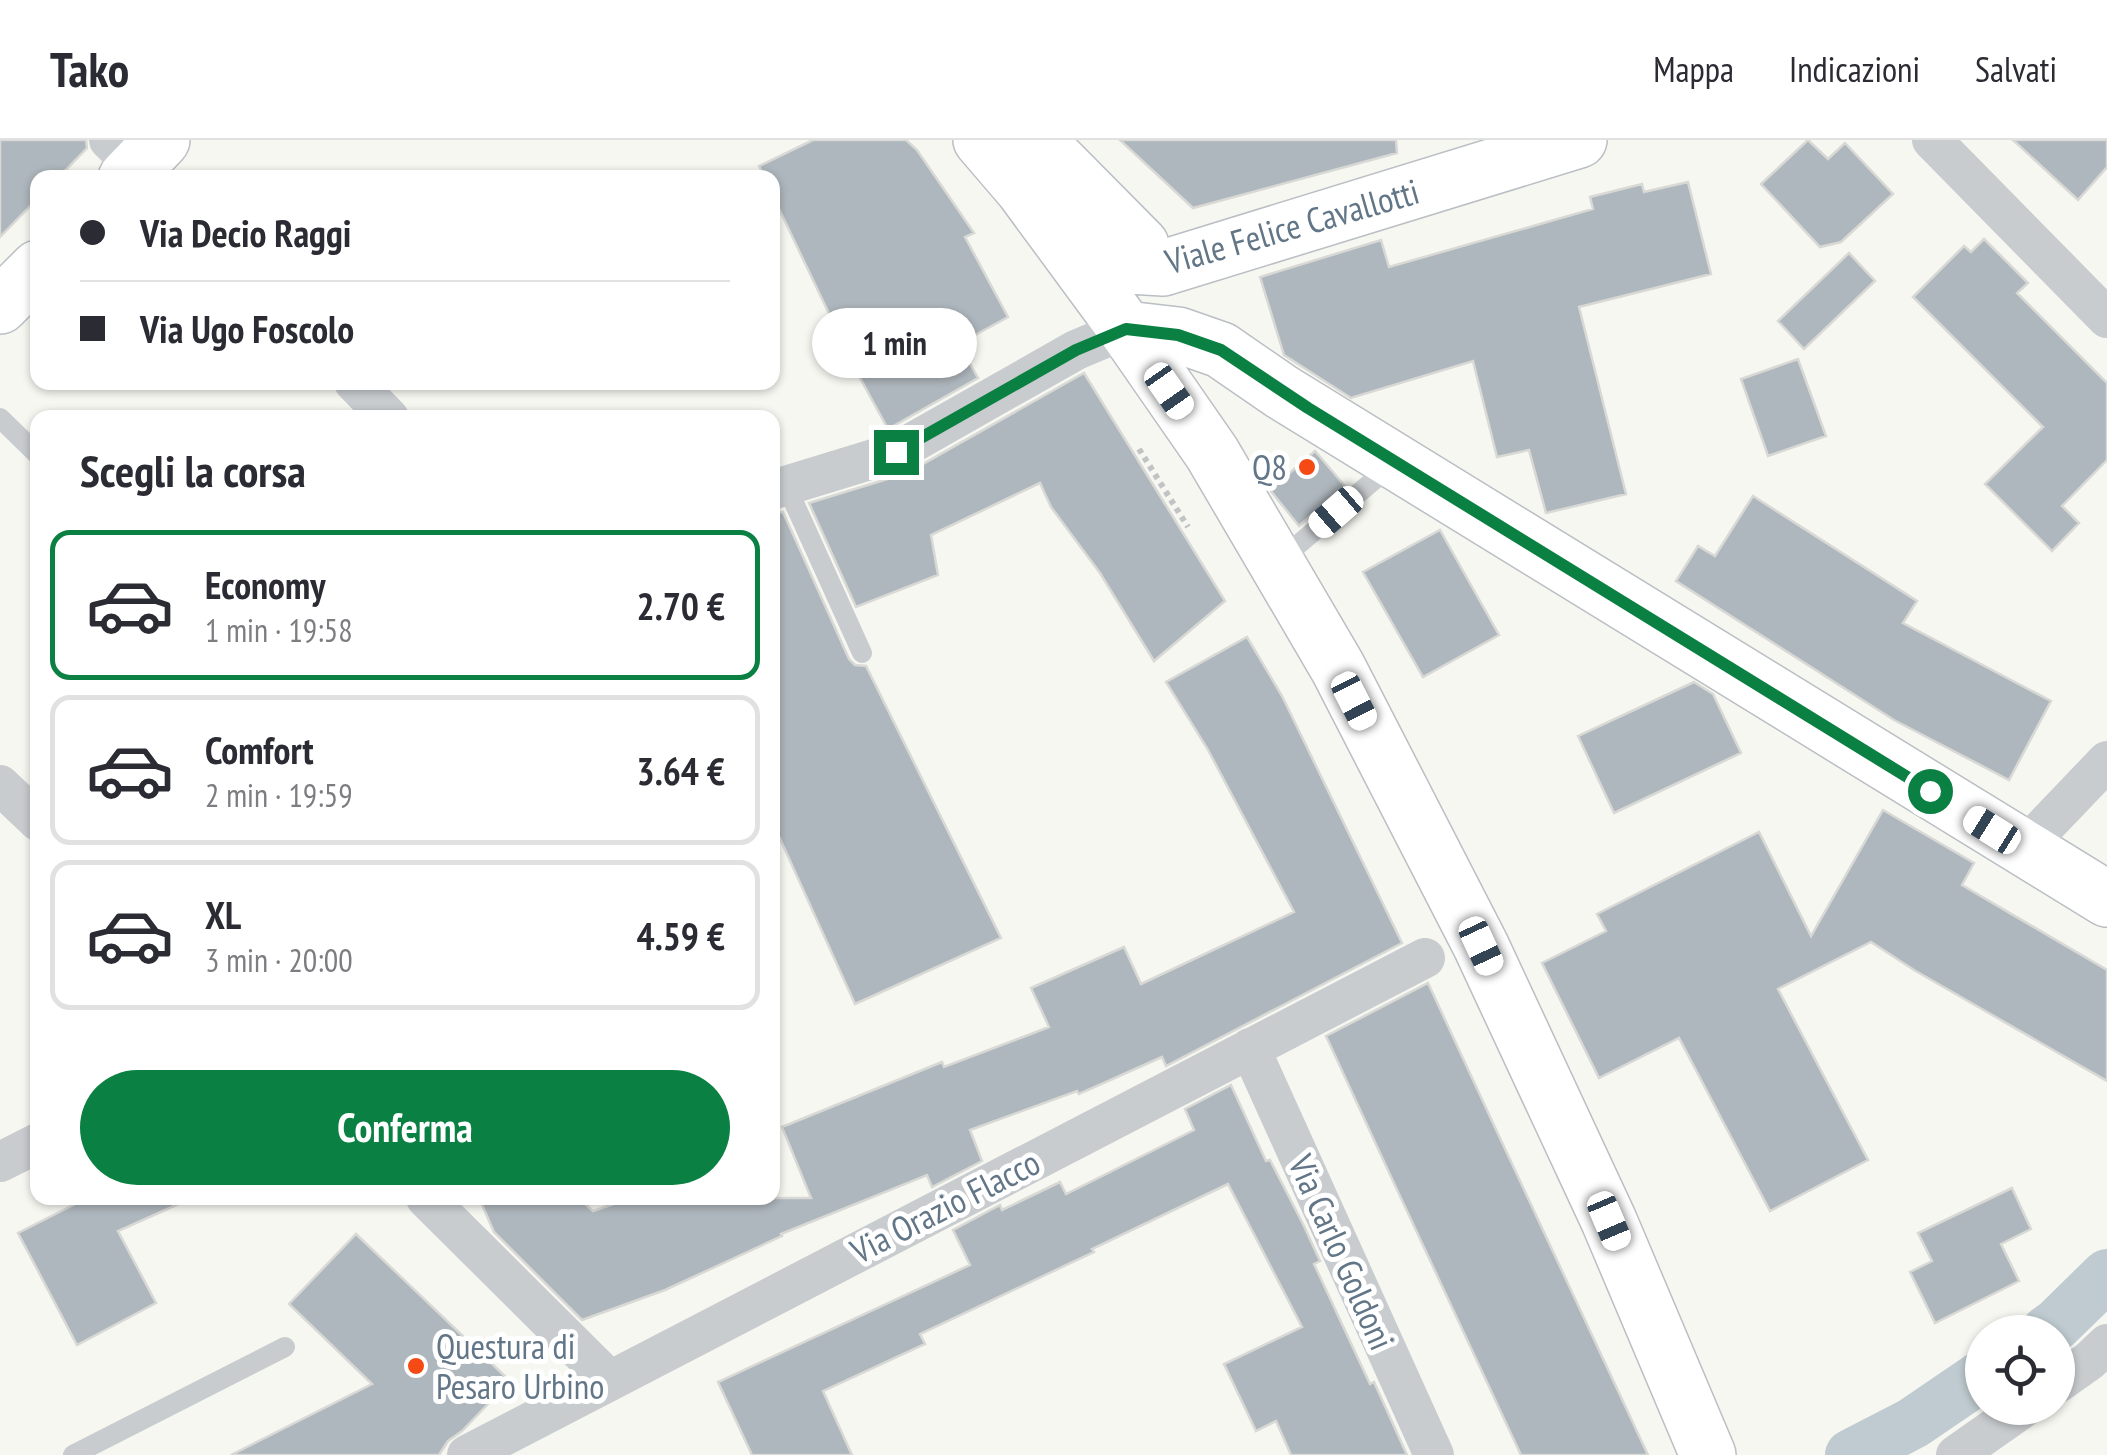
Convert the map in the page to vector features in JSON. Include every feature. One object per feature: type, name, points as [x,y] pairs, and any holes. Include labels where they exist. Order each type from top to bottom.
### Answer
[{"type":"street","points":[[981,140],[1030,164],[1126,329],[1212,453],[1338,668],[1481,946],[1609,1221],[1708,1455]]},
{"type":"street","name":"Viale Felice Cavallotti","points":[[1030,164],[1103,253],[1130,266],[1163,268],[1579,140]]},
{"type":"street","points":[[1932,140],[2107,318]]},
{"type":"street","points":[[1163,268],[1197,307],[1221,350]]},
{"type":"street","points":[[0,306],[30,276]]},
{"type":"street","points":[[780,487],[896,452],[1076,350],[1126,329],[1178,335],[1221,350],[1282,392],[2107,899]]},
{"type":"street","points":[[362,390],[382,410]]},
{"type":"street","points":[[2024,849],[2107,761]]},
{"type":"street","points":[[30,775],[1,786],[30,813]]},
{"type":"street","name":"Via Orazio Flacco","points":[[466,1455],[1425,958]]},
{"type":"street","name":"Via Carlo Goldoni","points":[[1250,1048],[1434,1455]]},
{"type":"street","points":[[0,1162],[30,1147]]},
{"type":"street","points":[[433,1205],[610,1380]]},
{"type":"street","points":[[2075,1371],[2107,1344]]},
{"type":"street","points":[[1956,1455],[1999,1425]]},
{"type":"lane","points":[[0,418],[30,446]]},
{"type":"lane","points":[[1277,563],[1395,462]]},
{"type":"lane","points":[[780,489],[862,653]]},
{"type":"lane","points":[[73,1455],[284,1348]]},
{"type":"path","points":[[1130,434],[1191,532]]},
{"type":"building","points":[[0,140],[86,140],[87,148],[66,170],[30,170],[30,206],[0,237]]},
{"type":"building","points":[[813,140],[906,140],[917,150],[974,233],[965,237],[1008,317],[959,344],[978,378],[888,429],[830,323],[833,322],[780,211],[780,170],[761,170],[759,166]]},
{"type":"building","points":[[1120,140],[1396,140],[1397,153],[1193,208]]},
{"type":"building","points":[[1808,140],[1828,159],[1845,143],[1893,194],[1841,242],[1820,247],[1761,184]]},
{"type":"building","points":[[2013,140],[2107,140],[2107,167],[2078,200]]},
{"type":"building","points":[[1688,182],[1711,274],[1579,307],[1626,494],[1546,513],[1529,450],[1497,457],[1473,361],[1351,398],[1284,355],[1260,277],[1381,240],[1389,267],[1593,209],[1590,197],[1642,184],[1644,192]]},
{"type":"building","points":[[1984,239],[2028,283],[2017,293],[2107,383],[2107,460],[2062,506],[2079,523],[2052,551],[1985,484],[2043,427],[1913,297],[1964,246],[1971,252]]},
{"type":"building","points":[[1849,253],[1875,281],[1804,349],[1778,321]]},
{"type":"building","points":[[1798,359],[1826,436],[1768,456],[1741,379]]},
{"type":"building","points":[[1084,373],[1225,601],[1154,661],[1100,573],[1051,507],[1040,483],[931,535],[938,575],[856,607],[809,503],[907,473]]},
{"type":"building","points":[[1315,451],[1345,486],[1299,526],[1270,490]]},
{"type":"building","points":[[1753,496],[1917,601],[1903,623],[2051,701],[2009,780],[1894,720],[1676,581],[1698,546],[1715,556]]},
{"type":"building","points":[[780,512],[849,659],[855,665],[866,666],[1001,938],[855,1004],[780,839]]},
{"type":"building","points":[[1440,530],[1499,635],[1423,677],[1363,572]]},
{"type":"building","points":[[1247,637],[1282,696],[1402,943],[1166,1066],[1162,1057],[1079,1094],[1077,1091],[970,1130],[982,1161],[932,1187],[927,1175],[781,1234],[665,1290],[582,1320],[494,1232],[482,1205],[587,1205],[593,1211],[611,1205],[780,1205],[780,1198],[811,1198],[782,1127],[942,1062],[944,1067],[1049,1027],[1031,988],[1124,947],[1141,984],[1294,912],[1207,748],[1166,682]]},
{"type":"building","points":[[1694,682],[1713,694],[1741,753],[1614,813],[1578,736]]},
{"type":"building","points":[[1883,810],[1974,863],[1962,885],[2107,970],[2107,1081],[1871,942],[1778,989],[1868,1160],[1770,1211],[1679,1038],[1599,1078],[1542,963],[1606,931],[1597,914],[1759,832],[1811,936]]},
{"type":"building","points":[[1428,983],[1648,1455],[1521,1455],[1393,1181],[1326,1036]]},
{"type":"building","points":[[1231,1085],[1266,1161],[1270,1160],[1303,1224],[1320,1261],[1314,1264],[1407,1455],[1291,1455],[1276,1421],[1256,1431],[1224,1364],[1302,1327],[1228,1184],[920,1334],[925,1344],[823,1391],[852,1455],[752,1455],[718,1382],[970,1265],[953,1230],[1000,1205],[1002,1210],[1060,1182],[1066,1194],[1194,1130],[1185,1109]]},
{"type":"building","points":[[2012,1188],[2031,1229],[2001,1244],[2019,1281],[1935,1323],[1910,1272],[1932,1261],[1918,1233]]},
{"type":"building","points":[[73,1205],[176,1205],[118,1231],[156,1303],[77,1345],[18,1233]]},
{"type":"building","points":[[356,1234],[510,1381],[448,1441],[439,1455],[231,1455],[372,1384],[289,1304]]},
{"type":"waterway","points":[[2066,1315],[2107,1275]]},
{"type":"waterway","points":[[1851,1455],[1913,1423],[1965,1388]]},
{"type":"place","name":"Q8","points":[[1307,467]]},
{"type":"place","name":"Questura di Pesaro Urbino","points":[[416,1366]]},
{"type":"route","points":[[896,452],[1076,350],[1126,329],[1178,335],[1221,350],[1282,392],[1930,791]]}]
